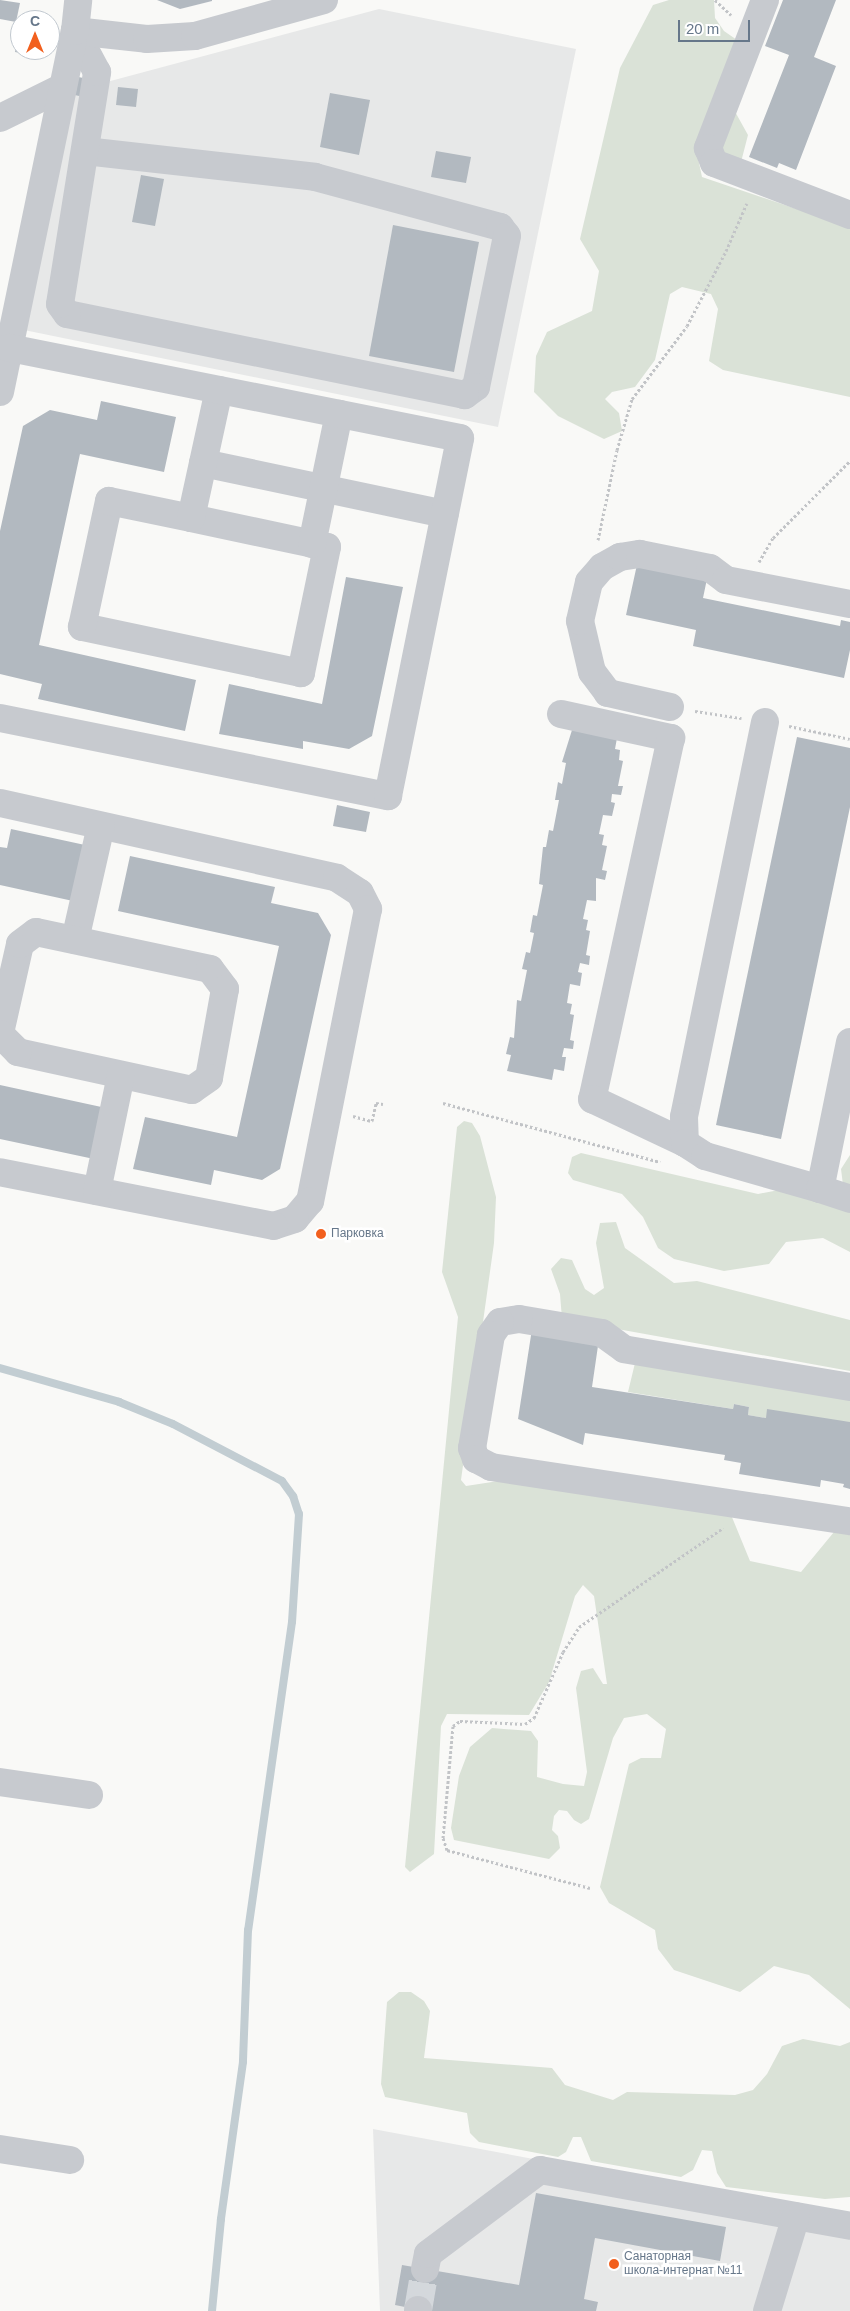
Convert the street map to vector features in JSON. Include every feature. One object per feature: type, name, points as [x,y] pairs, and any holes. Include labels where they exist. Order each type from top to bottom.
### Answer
[{"type":"street","points":[[0,392],[75,31],[78,0]]},
{"type":"street","points":[[765,0],[708,148],[714,164],[850,215]]},
{"type":"street","points":[[75,31],[148,39],[195,36],[312,1]]},
{"type":"street","points":[[75,31],[98,72],[60,304],[67,314],[465,395],[476,387],[507,236],[500,227],[315,177],[85,152]]},
{"type":"street","points":[[0,118],[63,87]]},
{"type":"street","points":[[0,718],[388,796],[460,438],[9,348]]},
{"type":"street","points":[[192,518],[219,390]]},
{"type":"street","points":[[312,544],[340,414]]},
{"type":"street","points":[[203,463],[445,514]]},
{"type":"street","points":[[109,501],[192,518],[328,547],[300,673],[82,627],[109,501]]},
{"type":"street","points":[[670,707],[608,693],[592,672],[580,621],[589,582],[602,567],[620,557],[640,554],[710,568],[726,580],[850,604]]},
{"type":"street","points":[[560,714],[671,738],[592,1099],[677,1154],[706,1156],[850,1199]]},
{"type":"street","points":[[677,1154],[765,722]]},
{"type":"street","points":[[0,803],[337,878],[360,893],[368,909],[310,1201],[295,1219],[274,1226],[0,1172]]},
{"type":"street","points":[[75,940],[101,826]]},
{"type":"street","points":[[36,932],[210,969],[225,988],[209,1078],[192,1090],[18,1052],[0,1033],[20,944],[36,932]]},
{"type":"street","points":[[820,1189],[850,1042]]},
{"type":"street","points":[[97,1191],[121,1074]]},
{"type":"street","points":[[850,1387],[624,1349],[602,1333],[518,1320],[500,1322],[490,1345],[472,1448],[476,1460],[491,1468],[850,1521]]},
{"type":"street","points":[[0,1782],[89,1795]]},
{"type":"street","points":[[0,2150],[70,2160]]},
{"type":"street","points":[[425,2269],[428,2254],[540,2170],[850,2226]]},
{"type":"street","points":[[763,2310],[796,2216]]},
{"type":"path","points":[[597,544],[617,450],[632,399],[687,326],[726,252],[756,180]]},
{"type":"path","points":[[746,584],[773,538],[850,461]]},
{"type":"path","points":[[372,1121],[376,1103],[383,1104]]},
{"type":"path","points":[[443,1103],[677,1154]]},
{"type":"path","points":[[590,1888],[447,1850],[443,1838],[453,1726],[460,1721],[526,1724],[534,1718],[563,1652],[579,1627],[754,1507]]},
{"type":"shaded area","points":[[669,0],[714,0],[715,18],[724,31],[737,40],[733,108],[748,135],[740,166],[698,158],[702,177],[850,227],[850,397],[723,370],[709,361],[718,309],[711,294],[682,287],[670,294],[655,360],[635,387],[612,392],[605,399],[619,413],[622,431],[604,439],[558,416],[534,392],[536,356],[547,332],[592,311],[599,271],[580,239],[620,68],[653,5]]},
{"type":"shaded area","points":[[379,9],[576,49],[498,427],[24,330],[72,95],[103,83]]},
{"type":"shaded area","points":[[464,1121],[472,1123],[480,1136],[496,1197],[494,1243],[461,1480],[466,1486],[505,1480],[727,1505],[750,1561],[801,1572],[834,1532],[850,1534],[850,2009],[809,1975],[774,1966],[740,1992],[674,1970],[658,1949],[655,1930],[609,1903],[600,1887],[629,1764],[641,1758],[661,1758],[666,1729],[647,1714],[624,1718],[613,1738],[589,1819],[581,1824],[574,1820],[567,1811],[559,1810],[554,1816],[552,1830],[558,1836],[560,1848],[549,1859],[454,1840],[451,1828],[459,1776],[470,1747],[492,1728],[531,1731],[538,1741],[537,1777],[563,1784],[584,1786],[587,1772],[576,1688],[581,1671],[593,1668],[603,1684],[607,1684],[594,1596],[583,1585],[575,1596],[549,1682],[529,1715],[447,1714],[441,1726],[434,1854],[410,1872],[405,1867],[458,1317],[442,1272],[457,1127]]},
{"type":"shaded area","points":[[581,1153],[758,1194],[800,1186],[844,1193],[841,1169],[850,1155],[850,1252],[823,1238],[786,1242],[769,1264],[724,1271],[674,1259],[658,1248],[643,1217],[622,1194],[573,1180],[568,1173],[572,1157]]},
{"type":"shaded area","points":[[616,1222],[625,1248],[674,1283],[697,1281],[850,1320],[850,1371],[562,1319],[560,1294],[551,1269],[561,1258],[572,1260],[585,1289],[594,1295],[604,1288],[596,1243],[600,1223]]},
{"type":"shaded area","points":[[635,1363],[850,1395],[850,1422],[766,1418],[748,1415],[749,1407],[734,1404],[733,1409],[628,1392]]},
{"type":"shaded area","points":[[399,1992],[411,1992],[424,2001],[430,2011],[424,2058],[552,2068],[565,2085],[613,2100],[627,2092],[735,2095],[753,2090],[767,2074],[782,2046],[803,2039],[840,2046],[850,2042],[850,2197],[825,2199],[726,2187],[717,2173],[712,2151],[702,2150],[693,2170],[681,2177],[591,2161],[581,2137],[573,2137],[566,2152],[558,2157],[479,2142],[470,2133],[467,2113],[385,2097],[381,2084],[387,2002]]},
{"type":"shaded area","name":"Санаторная школа-интернат №11","points":[[373,2129],[850,2218],[850,2311],[380,2311]]},
{"type":"building","points":[[0,0],[20,3],[19,10],[10,10],[10,21],[0,19]]},
{"type":"building","points":[[157,0],[212,0],[212,1],[180,9]]},
{"type":"building","points":[[783,0],[836,0],[814,57],[836,66],[796,170],[779,163],[777,168],[749,157],[789,55],[765,46]]},
{"type":"building","points":[[69,75],[88,79],[84,97],[65,93]]},
{"type":"building","points":[[118,87],[138,89],[136,107],[116,105]]},
{"type":"building","points":[[330,93],[370,100],[359,155],[320,147]]},
{"type":"building","points":[[436,151],[471,157],[466,183],[431,177]]},
{"type":"building","points":[[141,175],[164,179],[155,226],[132,222]]},
{"type":"building","points":[[393,225],[479,242],[454,372],[369,356]]},
{"type":"building","points":[[101,401],[176,417],[164,472],[80,454],[39,645],[196,680],[185,731],[38,699],[42,684],[0,674],[0,531],[23,426],[50,410],[97,420]]},
{"type":"building","points":[[638,560],[708,574],[703,598],[840,626],[841,620],[850,622],[850,650],[844,678],[693,646],[696,630],[626,615]]},
{"type":"building","points":[[346,577],[403,587],[372,736],[349,749],[303,741],[303,749],[219,734],[229,684],[322,704]]},
{"type":"building","points":[[572,730],[617,738],[615,749],[620,750],[619,760],[623,761],[618,786],[623,786],[621,795],[612,794],[611,802],[615,803],[612,816],[603,815],[599,834],[604,835],[602,845],[607,846],[602,870],[607,871],[605,880],[596,878],[596,901],[587,900],[583,919],[588,920],[586,930],[590,931],[586,955],[590,956],[589,965],[580,963],[578,972],[582,973],[580,986],[570,984],[567,1003],[572,1004],[570,1014],[574,1015],[570,1040],[574,1041],[573,1049],[564,1048],[562,1057],[566,1057],[564,1071],[554,1069],[552,1080],[507,1071],[511,1055],[506,1054],[510,1037],[514,1038],[517,1000],[521,1001],[527,970],[522,969],[526,952],[530,953],[534,933],[530,932],[533,915],[537,916],[543,885],[539,884],[543,847],[546,847],[549,830],[553,831],[559,800],[555,800],[558,782],[562,784],[566,763],[562,762]]},
{"type":"building","points":[[797,737],[850,748],[850,807],[781,1139],[716,1125]]},
{"type":"building","points":[[337,805],[370,812],[366,832],[333,826]]},
{"type":"building","points":[[11,829],[85,845],[73,901],[0,885],[0,847],[7,848]]},
{"type":"building","points":[[130,856],[275,887],[271,903],[318,913],[331,935],[280,1169],[262,1180],[214,1170],[211,1185],[133,1169],[145,1117],[237,1137],[279,946],[118,911]]},
{"type":"building","points":[[0,1085],[106,1108],[94,1159],[0,1139]]},
{"type":"building","points":[[532,1329],[599,1339],[592,1387],[733,1409],[734,1404],[749,1407],[748,1415],[766,1418],[767,1409],[850,1422],[850,1489],[843,1487],[844,1484],[821,1480],[820,1487],[739,1474],[741,1463],[724,1460],[725,1455],[585,1433],[583,1445],[518,1419]]},
{"type":"building","points":[[536,2193],[726,2227],[720,2261],[595,2238],[584,2299],[598,2302],[596,2311],[425,2311],[395,2305],[402,2265],[519,2285]]},
{"type":"waterway","points":[[0,1368],[119,1402],[173,1424],[282,1481],[293,1496],[299,1514],[292,1622],[248,1930],[243,2062],[221,2219],[212,2311]]},
{"type":"tunnel","points":[[418,2310],[425,2269]]},
{"type":"place","name":"Парковка","points":[[321,1234]]},
{"type":"place","name":"Санаторная школа-интернат №11","points":[[614,2264]]}]
